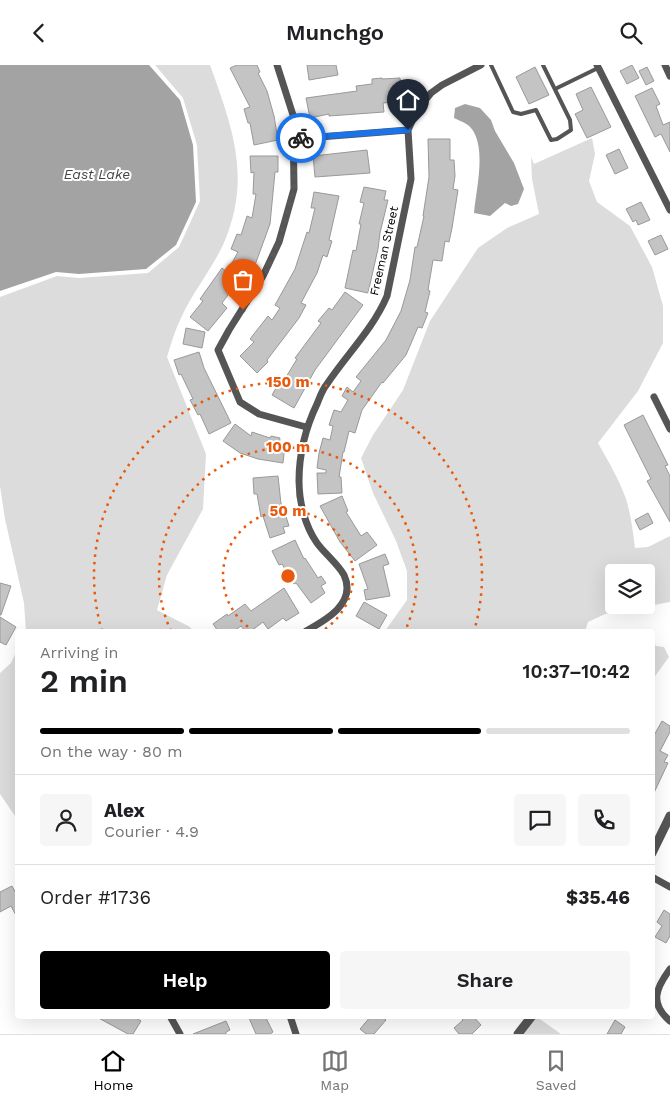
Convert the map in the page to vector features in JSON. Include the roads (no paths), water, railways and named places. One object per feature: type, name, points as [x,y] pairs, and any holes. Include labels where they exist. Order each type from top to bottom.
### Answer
[{"type":"street","points":[[277,65],[293,115],[294,189],[279,242],[264,276],[229,330],[218,351],[240,402],[259,415],[306,427]]},
{"type":"street","name":"Freeman Street","points":[[310,629],[335,613],[344,603],[347,591],[344,576],[316,542],[307,523],[301,503],[300,458],[306,427],[326,385],[379,313],[387,295],[411,179],[408,130],[417,110],[431,93],[442,85],[480,65]]},
{"type":"street","points":[[665,65],[670,76]]},
{"type":"street","points":[[598,66],[670,209]]},
{"type":"street","points":[[294,139],[408,130]]},
{"type":"street","points":[[654,397],[670,429]]},
{"type":"street","points":[[655,847],[670,816]]},
{"type":"street","points":[[655,879],[670,887]]},
{"type":"street","points":[[670,969],[659,984],[657,991],[657,1003],[661,1013],[670,1021]]},
{"type":"street","points":[[172,1019],[180,1034]]},
{"type":"street","points":[[291,1019],[296,1034]]},
{"type":"street","points":[[518,1034],[530,1019]]},
{"type":"lane","points":[[491,65],[513,112],[521,114],[536,110],[551,139],[557,139],[571,130],[570,120],[543,65]]},
{"type":"lane","points":[[555,89],[598,66]]},
{"type":"water","name":"East Lake","points":[[0,65],[149,65],[180,100],[193,145],[196,202],[176,245],[146,269],[79,274],[56,272],[0,291]]},
{"type":"water","points":[[465,104],[480,108],[491,120],[495,131],[514,163],[524,189],[518,204],[511,206],[505,203],[490,216],[474,213],[480,157],[476,136],[465,123],[454,118],[455,108]]}]
